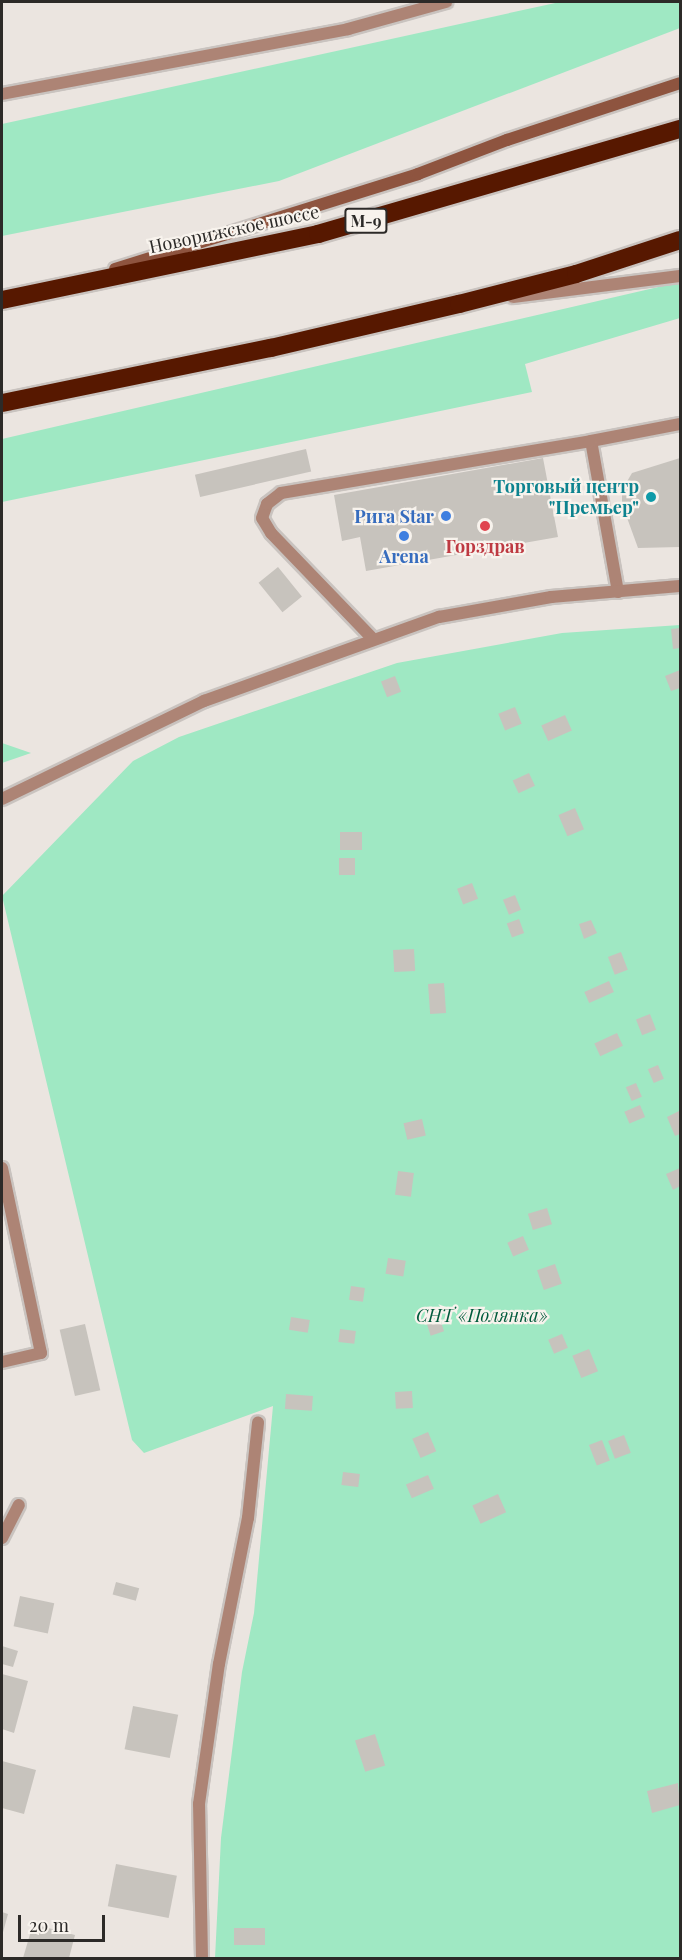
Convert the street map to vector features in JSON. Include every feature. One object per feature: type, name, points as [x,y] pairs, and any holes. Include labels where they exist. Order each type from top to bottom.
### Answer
[{"type":"highway","name":"Новорижское шоссе","points":[[2,300],[318,234],[681,129]]},
{"type":"highway","points":[[2,403],[271,348],[459,304],[576,274],[681,240]]},
{"type":"street","name":"М-9","points":[[45,291],[418,174],[507,140],[681,83]]},
{"type":"lane","points":[[2,94],[348,29],[446,2]]},
{"type":"lane","points":[[459,304],[681,276]]},
{"type":"lane","points":[[373,639],[270,533],[262,518],[267,504],[281,493],[681,424]]},
{"type":"lane","points":[[591,441],[618,592]]},
{"type":"lane","points":[[2,799],[204,701],[439,617],[551,597],[681,586]]},
{"type":"lane","points":[[2,1168],[41,1353],[2,1362]]},
{"type":"lane","points":[[202,1959],[199,1804],[219,1664],[248,1518],[258,1423]]},
{"type":"lane","points":[[2,1538],[19,1505]]},
{"type":"green space","points":[[560,2],[680,2],[680,28],[279,181],[2,236],[2,124]]},
{"type":"green space","points":[[680,282],[680,318],[525,364],[532,392],[2,502],[2,439]]},
{"type":"green space","name":"СНТ «Полянка»","points":[[680,625],[680,1958],[215,1958],[221,1838],[242,1672],[254,1613],[273,1406],[144,1453],[132,1440],[2,896],[133,761],[179,737],[397,663],[562,633]]},
{"type":"green space","points":[[2,743],[31,753],[2,763]]},
{"type":"building","points":[[306,449],[311,471],[200,497],[195,475]]},
{"type":"building","name":"Рига Star","points":[[543,458],[558,537],[366,571],[360,537],[342,541],[334,495]]},
{"type":"building","name":"Торговый центр \"Премьер\"","points":[[680,458],[680,547],[638,548],[622,504],[622,490],[632,473]]},
{"type":"building","points":[[278,567],[302,597],[282,612],[259,583]]},
{"type":"building","points":[[680,628],[680,648],[673,649],[671,629]]},
{"type":"building","points":[[680,670],[680,688],[671,691],[665,676]]},
{"type":"building","points":[[395,676],[401,692],[387,697],[381,681]]},
{"type":"building","points":[[515,707],[522,724],[505,730],[498,714]]},
{"type":"building","points":[[565,715],[572,731],[548,741],[541,726]]},
{"type":"building","points":[[529,773],[535,786],[519,793],[513,781]]},
{"type":"building","points":[[575,808],[584,829],[567,836],[558,815]]},
{"type":"building","points":[[340,832],[362,832],[362,850],[340,850]]},
{"type":"building","points":[[339,858],[355,858],[355,875],[339,875]]},
{"type":"building","points":[[472,883],[478,899],[463,905],[457,889]]},
{"type":"building","points":[[515,895],[521,910],[509,915],[503,900]]},
{"type":"building","points":[[519,919],[524,933],[512,938],[507,923]]},
{"type":"building","points":[[591,920],[597,933],[584,939],[579,924]]},
{"type":"building","points":[[414,949],[415,971],[394,972],[393,950]]},
{"type":"building","points":[[621,952],[628,970],[615,975],[608,957]]},
{"type":"building","points":[[609,981],[614,992],[589,1003],[584,992]]},
{"type":"building","points":[[444,983],[446,1013],[430,1014],[428,984]]},
{"type":"building","points":[[650,1014],[656,1030],[642,1035],[636,1019]]},
{"type":"building","points":[[617,1033],[623,1046],[600,1056],[594,1044]]},
{"type":"building","points":[[658,1065],[664,1079],[654,1083],[648,1069]]},
{"type":"building","points":[[636,1083],[642,1097],[632,1101],[626,1087]]},
{"type":"building","points":[[640,1105],[645,1117],[629,1124],[624,1112]]},
{"type":"building","points":[[679,1111],[680,1134],[675,1136],[667,1117]]},
{"type":"building","points":[[422,1119],[426,1136],[407,1140],[403,1123]]},
{"type":"building","points":[[680,1168],[680,1186],[673,1190],[666,1174]]},
{"type":"building","points":[[398,1171],[414,1173],[411,1197],[395,1195]]},
{"type":"building","points":[[547,1208],[552,1224],[533,1230],[528,1214]]},
{"type":"building","points":[[523,1236],[529,1250],[513,1256],[507,1243]]},
{"type":"building","points":[[388,1258],[406,1261],[403,1277],[385,1274]]},
{"type":"building","points":[[555,1264],[562,1284],[544,1290],[537,1270]]},
{"type":"building","points":[[351,1286],[365,1288],[363,1302],[349,1300]]},
{"type":"building","points":[[291,1317],[310,1320],[308,1333],[289,1330]]},
{"type":"building","points":[[440,1319],[444,1331],[431,1336],[427,1323]]},
{"type":"building","points":[[85,1324],[100,1390],[75,1396],[60,1330]]},
{"type":"building","points":[[340,1329],[356,1331],[354,1344],[338,1342]]},
{"type":"building","points":[[562,1334],[568,1348],[554,1354],[548,1340]]},
{"type":"building","points":[[589,1349],[598,1371],[581,1378],[572,1356]]},
{"type":"building","points":[[412,1391],[413,1408],[396,1409],[395,1392]]},
{"type":"building","points":[[286,1394],[313,1396],[312,1411],[285,1409]]},
{"type":"building","points":[[428,1432],[436,1451],[421,1458],[412,1439]]},
{"type":"building","points":[[624,1435],[631,1453],[615,1459],[608,1441]]},
{"type":"building","points":[[602,1440],[610,1461],[597,1466],[589,1445]]},
{"type":"building","points":[[343,1472],[360,1474],[358,1487],[341,1485]]},
{"type":"building","points":[[428,1475],[434,1489],[412,1498],[406,1484]]},
{"type":"building","points":[[498,1494],[506,1512],[481,1524],[472,1505]]},
{"type":"building","points":[[116,1582],[139,1588],[136,1601],[113,1595]]},
{"type":"building","points":[[20,1596],[54,1603],[48,1634],[14,1626]]},
{"type":"building","points":[[2,1646],[18,1651],[13,1667],[2,1664]]},
{"type":"building","points":[[2,1674],[28,1681],[14,1733],[2,1729]]},
{"type":"building","points":[[133,1706],[178,1715],[170,1758],[125,1749]]},
{"type":"building","points":[[375,1734],[385,1765],[365,1772],[355,1740]]},
{"type":"building","points":[[2,1761],[36,1770],[24,1814],[2,1808]]},
{"type":"building","points":[[678,1783],[680,1805],[652,1813],[647,1791]]},
{"type":"building","points":[[116,1864],[177,1876],[169,1918],[108,1906]]},
{"type":"building","points":[[2,1912],[8,1914],[2,1936]]},
{"type":"building","points":[[33,1924],[75,1935],[69,1958],[23,1958]]},
{"type":"building","points":[[234,1928],[265,1928],[265,1945],[234,1945]]},
{"type":"place","name":"Торговый центр \"Премьер\"","points":[[651,497]]},
{"type":"place","name":"Рига Star","points":[[446,516]]},
{"type":"place","name":"Горздрав","points":[[485,526]]},
{"type":"place","name":"Arena","points":[[404,536]]}]
